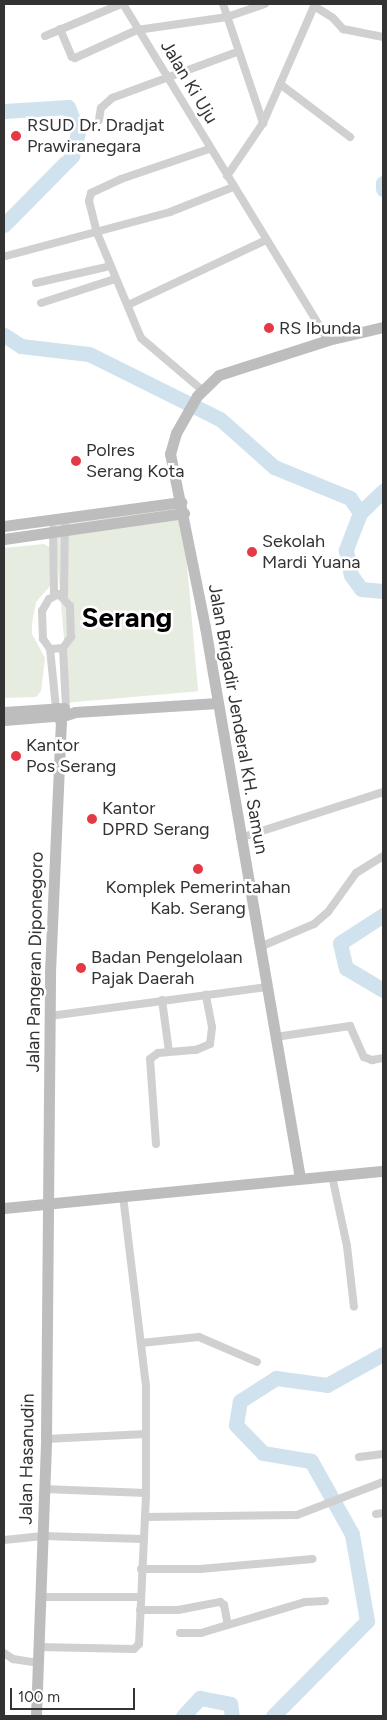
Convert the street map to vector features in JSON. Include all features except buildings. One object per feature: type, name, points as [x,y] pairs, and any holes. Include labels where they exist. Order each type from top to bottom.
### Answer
[{"type":"main road","points":[[4,539],[53,527],[182,508],[170,464],[176,433],[200,393],[228,370],[328,340],[383,327]]},
{"type":"main road","name":"Jalan Brigadir Jenderal KH. Samun","points":[[182,508],[218,702],[300,1178]]},
{"type":"main road","points":[[4,526],[53,527]]},
{"type":"main road","points":[[4,720],[63,713],[218,702]]},
{"type":"main road","points":[[4,712],[63,713]]},
{"type":"main road","name":"Jalan Pangeran Diponegoro","points":[[46,1202],[50,1016],[63,713]]},
{"type":"main road","points":[[4,1208],[46,1202],[383,1171]]},
{"type":"main road","name":"Jalan Hasanudin","points":[[36,1716],[42,1597],[42,1536],[46,1439],[46,1202]]},
{"type":"street","points":[[45,36],[122,4]]},
{"type":"street","name":"Jalan Ki Uju","points":[[122,4],[209,149],[328,340]]},
{"type":"street","points":[[223,4],[237,52],[263,123]]},
{"type":"street","points":[[60,30],[72,57],[76,58],[137,30],[227,17],[265,4]]},
{"type":"street","points":[[227,176],[263,123],[315,5],[333,18],[343,29],[383,37]]},
{"type":"street","points":[[100,120],[101,108],[112,98],[237,52]]},
{"type":"street","points":[[280,84],[350,137]]},
{"type":"street","points":[[200,393],[146,344],[115,279],[97,233],[88,201],[91,193],[209,149]]},
{"type":"street","points":[[6,256],[170,212],[233,187]]},
{"type":"street","points":[[128,305],[266,240]]},
{"type":"street","points":[[36,283],[110,266]]},
{"type":"street","points":[[41,303],[115,279]]},
{"type":"street","points":[[63,713],[63,648],[71,637],[70,606],[64,597],[65,525]]},
{"type":"street","points":[[53,527],[54,594],[44,603],[42,611],[43,639],[50,648],[63,713]]},
{"type":"street","points":[[54,594],[64,597]]},
{"type":"street","points":[[50,648],[63,648]]},
{"type":"street","points":[[240,838],[383,792]]},
{"type":"street","points":[[260,946],[314,924],[328,912],[356,873],[383,856]]},
{"type":"street","points":[[50,1016],[266,987]]},
{"type":"street","points":[[156,1144],[150,1059],[158,1053],[196,1050],[210,1044],[212,1027],[206,995]]},
{"type":"street","points":[[162,1000],[169,1052]]},
{"type":"street","points":[[275,1037],[350,1026],[364,1057],[372,1060],[383,1058]]},
{"type":"street","points":[[332,1176],[346,1246],[354,1307]]},
{"type":"street","points":[[39,1648],[134,1649],[139,1644],[146,1493],[146,1386],[123,1196]]},
{"type":"street","points":[[141,1343],[199,1337],[257,1362]]},
{"type":"street","points":[[46,1439],[146,1434]]},
{"type":"street","points":[[359,1457],[383,1454]]},
{"type":"street","points":[[145,1517],[297,1515],[383,1482]]},
{"type":"street","points":[[44,1489],[146,1493]]},
{"type":"street","points":[[4,1540],[42,1536],[143,1539]]},
{"type":"street","points":[[141,1569],[200,1569],[313,1559]]},
{"type":"street","points":[[42,1597],[140,1597]]},
{"type":"street","points":[[180,1633],[201,1633],[305,1602],[325,1601]]},
{"type":"street","points":[[140,1610],[178,1610],[220,1602],[224,1605],[228,1625]]},
{"type":"street","points":[[4,1653],[13,1659],[38,1663]]},
{"type":"shaded area","points":[[182,507],[198,691],[70,703],[53,518]]},
{"type":"shaded area","points":[[44,544],[51,548],[51,585],[36,602],[32,623],[32,634],[45,658],[41,691],[36,697],[4,698],[4,548]]},
{"type":"waterway","points":[[4,111],[68,107],[78,132],[72,156],[4,225]]},
{"type":"waterway","points":[[383,183],[383,189]]},
{"type":"waterway","points":[[4,335],[21,346],[89,354],[220,419],[274,467],[350,498],[360,513],[346,550],[351,575],[361,589],[383,591]]},
{"type":"waterway","points":[[360,513],[383,491]]},
{"type":"waterway","points":[[383,915],[340,943],[346,968],[383,990]]},
{"type":"waterway","points":[[273,1716],[367,1621],[352,1534],[311,1461],[263,1453],[236,1425],[240,1401],[276,1378],[327,1385],[383,1354]]},
{"type":"waterway","points":[[183,1716],[200,1698],[230,1704],[232,1716]]},
{"type":"place","name":"RSUD Dr. Dradjat Prawiranegara","points":[[16,136]]},
{"type":"place","name":"RS Ibunda","points":[[269,328]]},
{"type":"place","name":"Polres Serang Kota","points":[[76,461]]},
{"type":"place","name":"Sekolah Mardi Yuana","points":[[252,552]]},
{"type":"place","name":"Kantor Pos Serang","points":[[16,756]]},
{"type":"place","name":"Kantor DPRD Serang","points":[[92,819]]},
{"type":"place","name":"Komplek Pemerintahan Kab. Serang","points":[[198,869]]},
{"type":"place","name":"Badan Pengelolaan Pajak Daerah","points":[[81,968]]},
{"type":"district","name":"Serang","points":[[127,617]]}]
